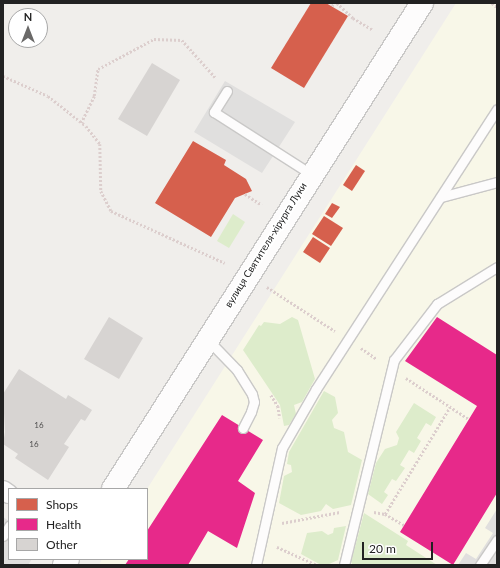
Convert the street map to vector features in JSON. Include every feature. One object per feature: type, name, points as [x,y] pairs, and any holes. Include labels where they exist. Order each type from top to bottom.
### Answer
[{"type":"street","name":"вулиця Святителя-хірурга Луки","points":[[114,488],[311,174],[422,3]]},
{"type":"lane","points":[[227,91],[214,112],[311,174]]},
{"type":"lane","points":[[256,565],[282,448],[348,340],[497,109]]},
{"type":"lane","points":[[441,197],[497,182]]},
{"type":"lane","points":[[344,565],[356,508],[391,368],[437,304],[497,268]]},
{"type":"lane","points":[[207,339],[237,370],[252,394],[254,402],[243,428]]},
{"type":"lane","points":[[480,565],[497,540]]},
{"type":"path","points":[[332,6],[336,3],[353,18],[373,30]]},
{"type":"path","points":[[492,3],[497,7]]},
{"type":"path","points":[[81,123],[94,96],[98,69],[154,39],[182,40],[227,91]]},
{"type":"path","points":[[3,76],[48,96],[81,123],[100,144],[101,191],[111,211],[225,263]]},
{"type":"path","points":[[245,194],[262,205]]},
{"type":"path","points":[[265,286],[469,419]]},
{"type":"path","points":[[385,514],[450,407]]},
{"type":"path","points":[[265,526],[356,508],[385,514],[404,525]]},
{"type":"path","points":[[262,540],[317,565]]},
{"type":"shaded area","points":[[456,3],[497,3],[497,565],[99,565],[102,560],[148,560],[148,488]]},
{"type":"shaded area","points":[[225,81],[295,122],[262,173],[194,132]]},
{"type":"shaded area","points":[[497,509],[497,565],[458,565],[466,553],[476,559],[493,533],[485,528]]},
{"type":"shaded area","points":[[3,517],[8,520],[8,560],[31,560],[28,565],[3,565]]},
{"type":"green space","points":[[233,214],[245,222],[229,248],[217,241]]},
{"type":"green space","points":[[292,317],[298,320],[315,379],[302,402],[294,405],[296,414],[289,425],[284,426],[280,405],[243,350],[259,325],[261,326],[264,322],[280,324]]},
{"type":"green space","points":[[324,391],[335,397],[338,413],[332,420],[334,428],[344,432],[348,452],[362,460],[351,505],[333,509],[326,504],[321,511],[301,515],[279,503],[284,476],[292,472],[291,465],[287,464],[289,452]]},
{"type":"green space","points":[[414,403],[436,417],[431,426],[426,423],[417,438],[421,441],[414,453],[409,450],[400,465],[405,468],[396,481],[392,479],[384,492],[388,495],[382,504],[368,494],[376,463],[385,449],[397,445],[399,438],[396,432]]},
{"type":"green space","points":[[364,513],[408,541],[406,545],[437,565],[353,565],[351,562]]},
{"type":"green space","points":[[346,526],[338,560],[327,565],[321,565],[301,554],[307,533],[322,531],[328,535],[333,533],[334,528]]},
{"type":"building: Shops","points":[[311,3],[326,3],[348,16],[304,88],[271,68]]},
{"type":"building: Shops","points":[[193,141],[226,160],[224,165],[246,179],[252,191],[235,198],[211,237],[155,203]]},
{"type":"building: Shops","points":[[356,165],[365,171],[352,191],[343,185]]},
{"type":"building: Shops","points":[[332,203],[340,207],[332,218],[325,214]]},
{"type":"building: Shops","points":[[324,216],[343,228],[331,246],[312,234]]},
{"type":"building: Shops","points":[[313,237],[330,248],[320,263],[303,252]]},
{"type":"building: Health","points":[[437,317],[497,355],[497,493],[453,565],[400,532],[477,406],[405,361]]},
{"type":"building: Health","points":[[222,415],[263,440],[238,481],[255,493],[237,548],[208,531],[188,565],[125,565],[128,560],[148,560],[148,529]]},
{"type":"building: Other","points":[[152,63],[180,80],[147,136],[118,119]]},
{"type":"building: Other","points":[[109,317],[143,338],[119,379],[84,359]]},
{"type":"building: Other","points":[[19,369],[66,399],[68,395],[92,410],[85,421],[81,419],[64,444],[69,447],[48,480],[15,458],[18,454],[3,444],[5,432],[3,394]]}]
